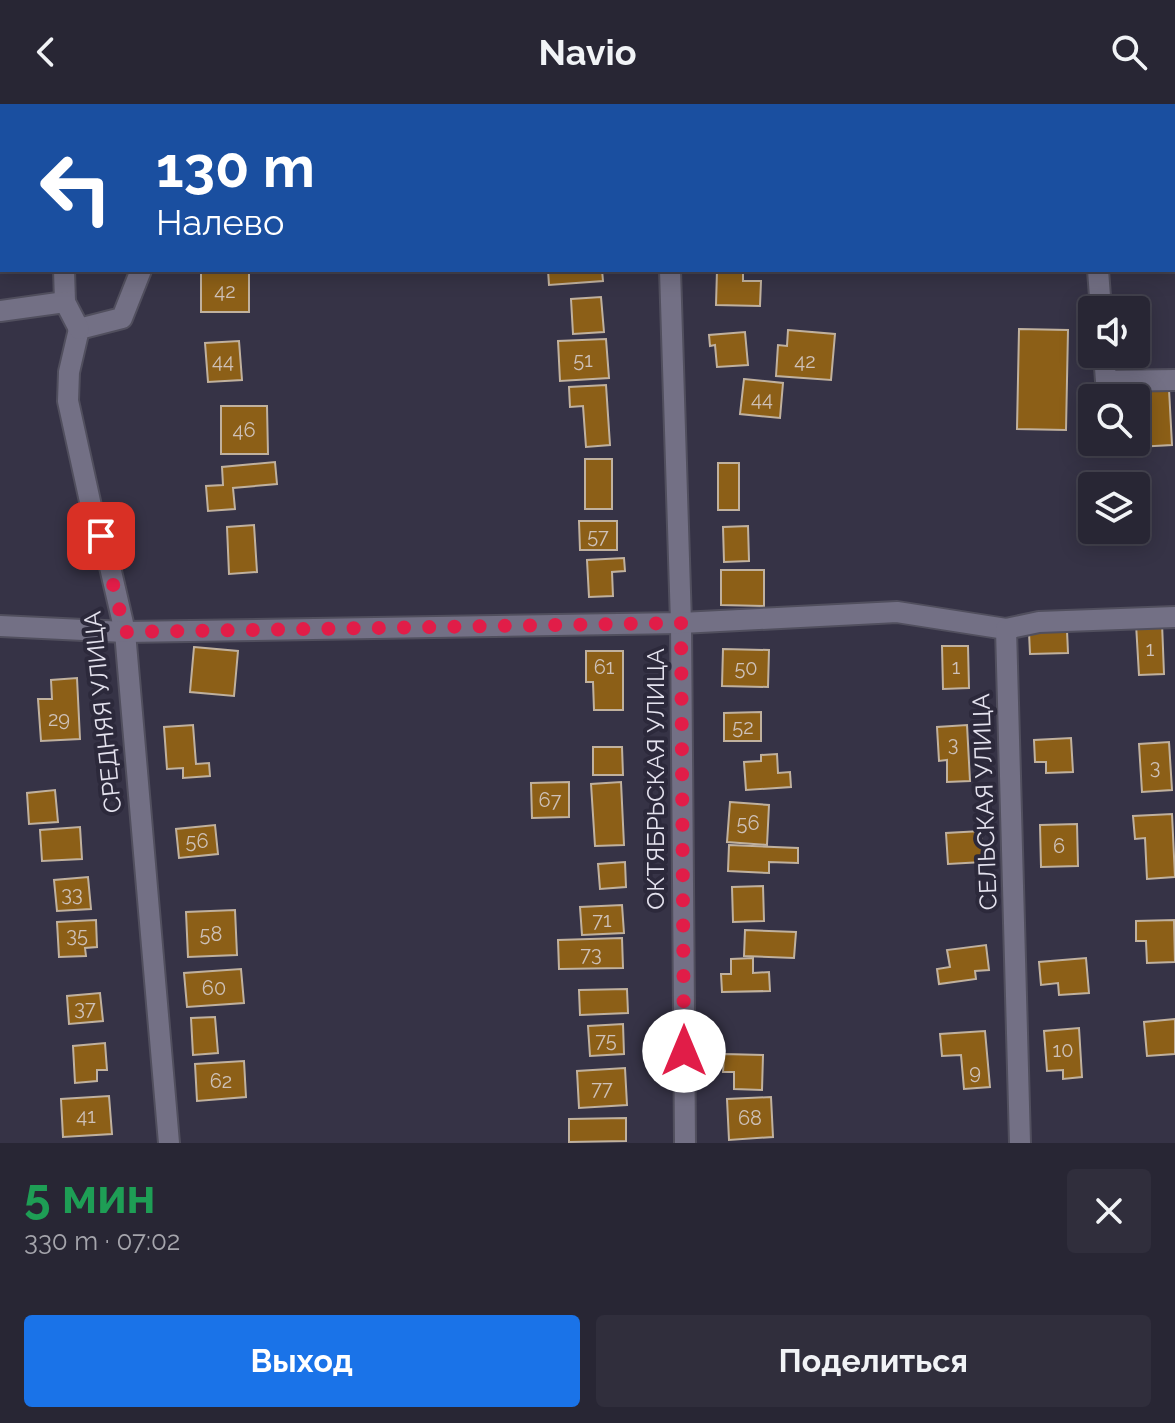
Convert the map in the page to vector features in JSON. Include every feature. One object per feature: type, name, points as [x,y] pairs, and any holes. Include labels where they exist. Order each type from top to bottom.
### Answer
[{"type":"street","points":[[64,272],[65,302],[79,329],[122,318],[140,272]]},
{"type":"street","name":"ОКТЯБРЬСКАЯ УЛИЦА","points":[[670,272],[681,623],[685,1143]]},
{"type":"street","points":[[1098,272],[1100,296]]},
{"type":"street","points":[[0,311],[65,302]]},
{"type":"street","name":"СРЕДНЯЯ УЛИЦА","points":[[79,329],[69,372],[68,401],[91,506],[110,567],[125,632],[169,1143]]},
{"type":"street","points":[[1105,368],[1106,381],[1175,380]]},
{"type":"street","points":[[0,626],[125,632],[681,623],[897,612],[1006,629],[1039,622],[1175,617]]},
{"type":"street","name":"СЕЛЬСКАЯ УЛИЦА","points":[[1006,629],[1020,1143]]},
{"type":"building","points":[[201,272],[249,272],[249,312],[201,312]]},
{"type":"building","points":[[548,272],[602,272],[603,281],[549,285]]},
{"type":"building","points":[[717,272],[743,272],[743,281],[761,281],[760,306],[716,305]]},
{"type":"building","points":[[601,297],[604,332],[573,334],[571,299]]},
{"type":"building","points":[[1019,329],[1068,330],[1066,430],[1017,429]]},
{"type":"building","points":[[788,330],[835,334],[831,380],[776,376],[778,345],[787,346]]},
{"type":"building","points":[[745,332],[748,365],[717,367],[715,345],[710,346],[709,335]]},
{"type":"building","points":[[606,339],[609,378],[560,381],[558,341]]},
{"type":"building","points":[[239,341],[242,380],[208,382],[205,343]]},
{"type":"building","points":[[744,379],[783,383],[780,418],[740,414]]},
{"type":"building","points":[[606,385],[610,445],[586,447],[583,406],[570,407],[569,387]]},
{"type":"building","points":[[1169,389],[1172,445],[1150,446],[1150,391]]},
{"type":"building","points":[[221,406],[267,406],[268,454],[221,454]]},
{"type":"building","points":[[585,459],[612,459],[612,509],[585,509]]},
{"type":"building","points":[[275,462],[277,484],[233,488],[235,509],[208,511],[206,486],[223,485],[222,467]]},
{"type":"building","points":[[718,463],[739,463],[739,510],[718,510]]},
{"type":"building","points":[[579,521],[617,521],[617,550],[580,550]]},
{"type":"building","points":[[254,525],[257,572],[229,574],[227,527]]},
{"type":"building","points":[[748,526],[749,561],[724,562],[723,527]]},
{"type":"building","points":[[624,558],[625,571],[612,572],[613,596],[589,597],[587,560]]},
{"type":"building","points":[[721,570],[764,570],[764,606],[721,605]]},
{"type":"building","points":[[1162,623],[1164,674],[1139,675],[1136,624]]},
{"type":"building","points":[[1067,630],[1068,653],[1030,654],[1029,632]]},
{"type":"building","points":[[942,646],[968,646],[969,688],[943,689]]},
{"type":"building","points":[[194,647],[238,651],[234,696],[190,692]]},
{"type":"building","points":[[723,649],[769,650],[768,687],[722,686]]},
{"type":"building","points":[[586,651],[623,651],[623,710],[594,710],[593,682],[586,682]]},
{"type":"building","points":[[77,678],[80,739],[41,741],[38,699],[52,699],[51,680]]},
{"type":"building","points":[[761,712],[761,741],[724,741],[724,713]]},
{"type":"building","points":[[193,725],[196,764],[209,763],[210,776],[183,778],[183,768],[167,769],[164,727]]},
{"type":"building","points":[[967,725],[970,781],[947,782],[947,760],[939,761],[937,727]]},
{"type":"building","points":[[1071,738],[1073,772],[1046,773],[1046,762],[1035,762],[1034,740]]},
{"type":"building","points":[[1169,742],[1172,790],[1142,792],[1139,744]]},
{"type":"building","points":[[593,747],[622,747],[623,775],[593,775]]},
{"type":"building","points":[[777,754],[778,773],[790,772],[791,787],[746,790],[744,762],[761,761],[761,755]]},
{"type":"building","points":[[569,782],[569,817],[532,818],[531,783]]},
{"type":"building","points":[[621,782],[624,845],[595,846],[591,784]]},
{"type":"building","points":[[55,790],[58,822],[29,824],[27,793]]},
{"type":"building","points":[[730,802],[769,805],[767,845],[727,842]]},
{"type":"building","points":[[1172,814],[1175,877],[1147,879],[1145,838],[1135,839],[1133,816]]},
{"type":"building","points":[[1077,824],[1078,866],[1041,867],[1040,825]]},
{"type":"building","points":[[215,825],[218,854],[179,858],[176,829]]},
{"type":"building","points":[[80,827],[82,859],[42,861],[40,830]]},
{"type":"building","points":[[981,831],[983,862],[948,864],[946,833]]},
{"type":"building","points":[[729,845],[798,848],[798,863],[769,862],[769,873],[728,871]]},
{"type":"building","points":[[625,862],[626,887],[600,889],[598,864]]},
{"type":"building","points":[[88,877],[91,909],[57,911],[54,880]]},
{"type":"building","points":[[763,886],[764,921],[733,922],[732,887]]},
{"type":"building","points":[[622,905],[624,933],[582,935],[580,907]]},
{"type":"building","points":[[235,910],[237,955],[188,957],[186,912]]},
{"type":"building","points":[[96,920],[97,947],[85,948],[86,956],[59,957],[57,922]]},
{"type":"building","points":[[1174,920],[1175,962],[1147,963],[1146,941],[1136,941],[1136,921]]},
{"type":"building","points":[[745,930],[796,932],[794,958],[744,956]]},
{"type":"building","points":[[622,938],[623,968],[559,969],[558,940]]},
{"type":"building","points":[[986,945],[989,970],[975,971],[976,979],[939,984],[937,969],[950,967],[947,950]]},
{"type":"building","points":[[753,958],[753,973],[769,972],[770,991],[722,992],[721,974],[731,974],[731,959]]},
{"type":"building","points":[[1086,958],[1089,993],[1059,995],[1058,983],[1041,985],[1039,962]]},
{"type":"building","points":[[241,969],[244,1003],[187,1007],[184,973]]},
{"type":"building","points":[[627,989],[628,1013],[580,1015],[579,990]]},
{"type":"building","points":[[100,993],[103,1021],[69,1024],[67,996]]},
{"type":"building","points":[[215,1017],[218,1053],[193,1055],[191,1018]]},
{"type":"building","points":[[1175,1019],[1175,1054],[1147,1056],[1144,1022]]},
{"type":"building","points":[[623,1024],[624,1054],[590,1056],[588,1026]]},
{"type":"building","points":[[1079,1028],[1082,1077],[1063,1079],[1063,1070],[1047,1071],[1044,1031]]},
{"type":"building","points":[[985,1031],[990,1087],[964,1089],[961,1055],[942,1056],[940,1034]]},
{"type":"building","points":[[105,1043],[107,1070],[97,1070],[97,1081],[75,1083],[73,1046]]},
{"type":"building","points":[[724,1054],[763,1055],[762,1090],[734,1089],[734,1072],[723,1072]]},
{"type":"building","points":[[244,1061],[246,1097],[197,1101],[195,1064]]},
{"type":"building","points":[[625,1068],[627,1105],[579,1108],[577,1071]]},
{"type":"building","points":[[109,1096],[112,1134],[63,1137],[61,1099]]},
{"type":"building","points":[[771,1097],[773,1137],[729,1140],[727,1099]]},
{"type":"building","points":[[626,1118],[626,1141],[569,1142],[569,1119]]},
{"type":"route","points":[[101,536],[125,632],[681,623],[684,1051]]}]
